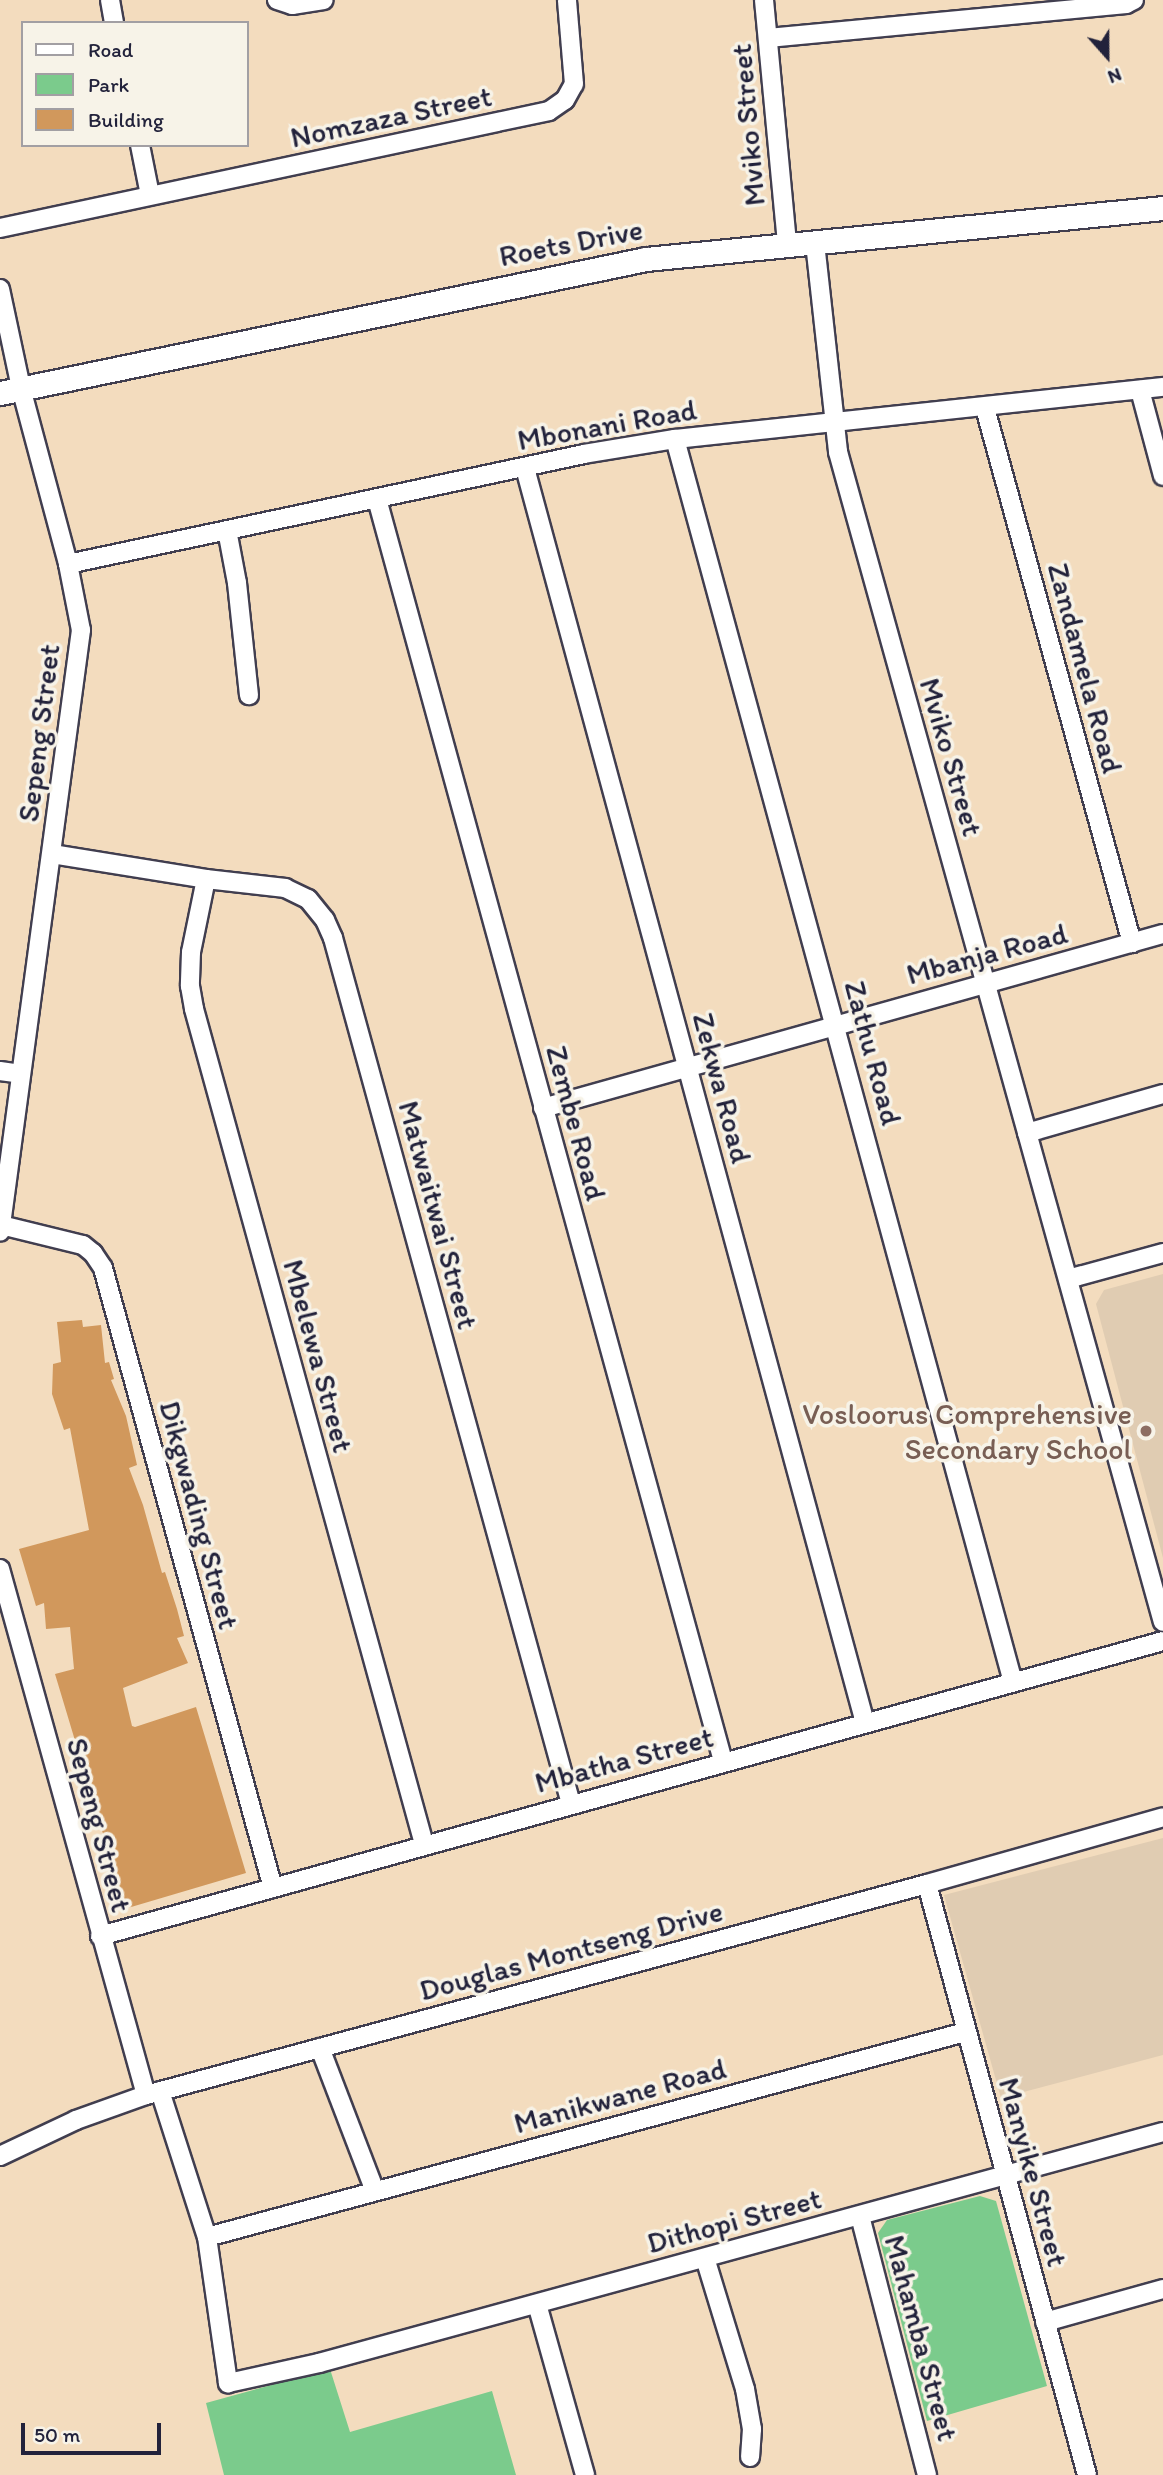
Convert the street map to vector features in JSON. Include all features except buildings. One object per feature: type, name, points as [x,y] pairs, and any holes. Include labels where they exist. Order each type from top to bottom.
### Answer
[{"type":"street","points":[[110,0],[114,21]]},
{"type":"street","points":[[277,0],[292,5],[324,0]]},
{"type":"street","name":"Nomzaza Street","points":[[0,228],[549,111],[565,100],[574,84],[567,0]]},
{"type":"street","name":"Mviko Street","points":[[764,0],[787,245]]},
{"type":"street","points":[[962,0],[964,19]]},
{"type":"street","points":[[768,38],[1126,4],[1134,0]]},
{"type":"street","points":[[140,147],[150,195]]},
{"type":"street","name":"Roets Drive","points":[[10,391],[622,263],[1163,208]]},
{"type":"street","name":"Mviko Street","points":[[815,243],[838,452],[1163,1622]]},
{"type":"street","name":"Sepeng Street","points":[[0,289],[10,391],[68,564],[81,630],[1,1229]]},
{"type":"street","name":"Mbonani Road","points":[[68,564],[675,439],[1163,387]]},
{"type":"street","points":[[1140,390],[1163,476]]},
{"type":"street","name":"Zandamela Road","points":[[985,408],[1132,943]]},
{"type":"street","name":"Zathu Road","points":[[675,439],[837,1024],[1013,1682]]},
{"type":"street","name":"Zekwa Road","points":[[524,468],[865,1723]]},
{"type":"street","name":"Zembe Road","points":[[377,499],[723,1761]]},
{"type":"street","points":[[227,530],[237,583],[249,695]]},
{"type":"street","name":"Matwaitwai Street","points":[[52,854],[206,879],[285,888],[298,893],[317,907],[333,938],[571,1804]]},
{"type":"street","name":"Mbelewa Street","points":[[206,879],[190,961],[190,986],[197,1021],[424,1844]]},
{"type":"street","name":"Mbanja Road","points":[[543,1108],[1163,934]]},
{"type":"street","points":[[0,1071],[22,1074]]},
{"type":"street","points":[[1027,1133],[1163,1094]]},
{"type":"street","name":"Dikgwading Street","points":[[1,1229],[83,1245],[93,1253],[103,1268],[273,1888]]},
{"type":"street","points":[[1068,1279],[1163,1252]]},
{"type":"street","name":"Sepeng Street","points":[[0,1569],[5,1608],[100,1936],[153,2093],[207,2236]]},
{"type":"street","name":"Mbatha Street","points":[[100,1936],[1163,1641]]},
{"type":"street","name":"Douglas Montseng Drive","points":[[0,2156],[76,2120],[153,2093],[927,1884],[1163,1817]]},
{"type":"street","name":"Manyike Street","points":[[927,1884],[1087,2475]]},
{"type":"street","name":"Manikwane Road","points":[[207,2236],[965,2032]]},
{"type":"street","points":[[320,2048],[375,2191]]},
{"type":"street","name":"Dithopi Street","points":[[207,2236],[228,2384],[319,2363],[1163,2132]]},
{"type":"street","name":"Mahamba Street","points":[[860,2216],[928,2475]]},
{"type":"street","points":[[705,2258],[745,2389],[752,2428],[750,2457]]},
{"type":"street","points":[[1045,2322],[1163,2289]]},
{"type":"street","points":[[537,2304],[585,2475]]},
{"type":"shaded area","name":"Vosloorus Comprehensive Secondary School","points":[[1163,1274],[1163,1558],[1096,1304],[1104,1290]]},
{"type":"shaded area","points":[[1163,1838],[1163,2055],[1001,2098],[944,1895]]},
{"type":"green space","points":[[980,2196],[996,2201],[1047,2386],[927,2421],[878,2233],[887,2220]]},
{"type":"green space","points":[[330,2369],[350,2432],[492,2391],[516,2475],[224,2475],[206,2403]]},
{"type":"place","name":"Vosloorus Comprehensive Secondary School","points":[[1146,1431]]}]
